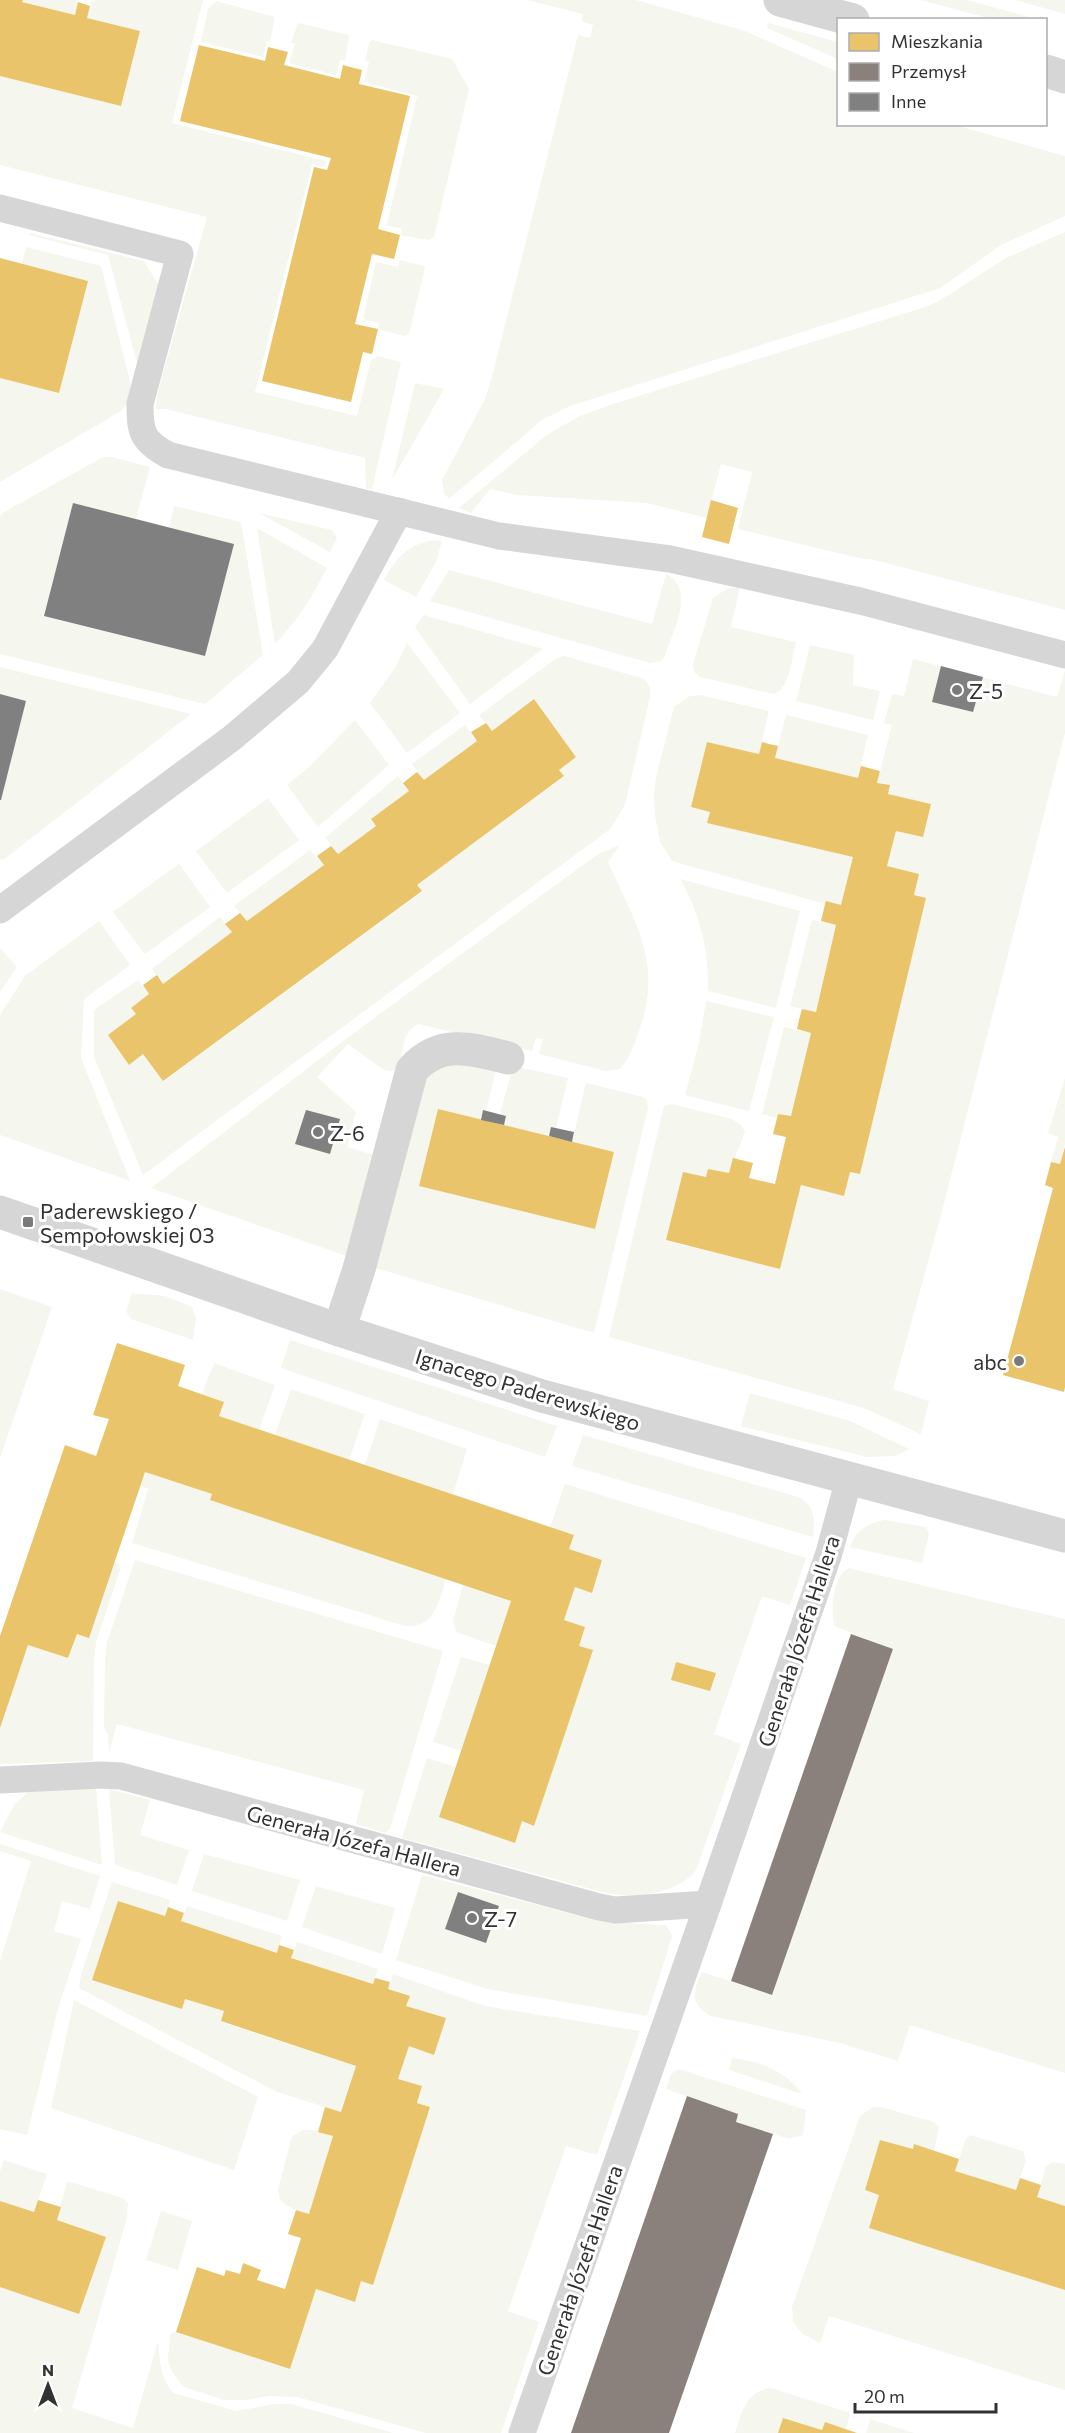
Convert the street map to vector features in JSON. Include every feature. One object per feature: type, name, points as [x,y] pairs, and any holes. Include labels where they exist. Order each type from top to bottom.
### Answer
[{"type":"street","points":[[780,0],[846,18]]},
{"type":"street","points":[[1047,71],[1065,77]]},
{"type":"street","points":[[339,1329],[359,1269],[412,1070],[429,1054],[441,1050],[474,1050],[508,1058]]},
{"type":"street","name":"Ignacego Paderewskiego","points":[[0,1212],[339,1329],[542,1396],[1065,1536]]},
{"type":"lane","points":[[0,208],[180,254],[140,404],[140,426],[145,438],[168,455],[500,536],[670,559],[860,601],[1065,655]]},
{"type":"lane","points":[[0,910],[232,738],[298,682],[324,649],[399,512]]},
{"type":"lane","name":"Generała Józefa Hallera","points":[[522,2433],[829,1552],[849,1479]]},
{"type":"lane","name":"Generała Józefa Hallera","points":[[0,1780],[122,1776],[599,1907],[615,1910],[708,1904]]},
{"type":"shaded area","points":[[23,0],[78,0],[75,15],[22,2]]},
{"type":"shaded area","points":[[92,0],[203,0],[172,123],[326,161],[325,167],[312,164],[255,392],[357,416],[371,360],[378,356],[401,362],[372,489],[366,489],[365,458],[166,409],[156,409],[157,395],[207,217],[0,165],[0,76],[121,106],[140,31],[87,18]]},
{"type":"shaded area","points":[[527,0],[636,0],[745,31],[837,72],[837,126],[959,126],[1065,156],[1065,216],[1001,245],[940,288],[570,406],[542,420],[449,499],[444,493],[442,480],[485,399],[491,380],[578,35],[590,38],[593,25],[582,22],[583,14]]},
{"type":"shaded area","points":[[920,0],[967,0],[1032,18],[988,18]]},
{"type":"shaded area","points":[[1015,0],[1065,0],[1065,14]]},
{"type":"shaded area","points":[[216,1],[275,17],[270,42],[267,41],[263,57],[201,42],[208,9]]},
{"type":"shaded area","points":[[298,23],[349,35],[345,61],[340,60],[336,75],[289,63],[295,43],[291,43]]},
{"type":"shaded area","points":[[768,23],[837,42],[837,59],[767,28]]},
{"type":"shaded area","points":[[372,40],[452,59],[469,89],[434,237],[429,240],[400,235],[402,229],[387,225],[417,96],[364,82],[369,62],[365,61],[369,43]]},
{"type":"shaded area","points":[[1065,232],[1065,610],[871,559],[738,529],[752,472],[721,464],[707,518],[647,503],[518,495],[490,489],[471,513],[459,508],[548,434],[580,416],[922,308],[939,301],[1006,258]]},
{"type":"shaded area","points":[[30,233],[144,261],[159,286],[138,367],[108,255],[29,235]]},
{"type":"shaded area","points":[[26,247],[101,266],[132,390],[128,403],[121,411],[0,482],[0,378],[59,393],[88,281],[22,264]]},
{"type":"shaded area","points":[[400,260],[425,268],[409,334],[405,336],[378,329],[379,323],[363,319],[376,262],[398,267]]},
{"type":"shaded area","points":[[415,383],[444,389],[392,480]]},
{"type":"shaded area","points":[[103,457],[112,457],[150,467],[136,519],[73,503],[44,615],[205,656],[234,544],[169,527],[174,506],[241,522],[263,655],[205,704],[0,654],[0,517],[4,512]]},
{"type":"shaded area","points":[[259,513],[332,530],[337,538],[330,552]]},
{"type":"shaded area","points":[[257,528],[327,568],[304,608],[275,644]]},
{"type":"shaded area","points":[[442,541],[436,562],[416,597],[384,580],[405,552],[419,544]]},
{"type":"shaded area","points":[[449,570],[652,624],[666,574],[675,581],[680,590],[680,612],[665,656],[661,661],[650,663],[430,601]]},
{"type":"shaded area","points":[[740,587],[731,627],[796,642],[787,679],[784,686],[774,694],[700,677],[694,672],[693,664],[713,598],[728,588]]},
{"type":"shaded area","points":[[424,615],[543,649],[470,704],[415,627]]},
{"type":"shaded area","points":[[407,643],[460,713],[407,753],[370,703],[395,668]]},
{"type":"shaded area","points":[[810,645],[854,655],[853,685],[880,691],[873,720],[796,701]]},
{"type":"shaded area","points":[[564,656],[645,679],[650,688],[650,697],[625,805],[610,829],[143,1175],[94,1057],[94,1010],[138,980],[149,994],[131,1008],[136,1014],[129,1064],[143,1054],[164,1081],[422,892],[417,885],[564,777],[559,770],[576,756],[534,699],[492,731],[479,715],[557,658]]},
{"type":"shaded area","points":[[913,659],[1057,697],[1065,670],[1065,733],[941,1215],[893,1389],[929,1401],[921,1434],[864,1408],[609,1337],[664,1106],[672,1104],[732,1119],[741,1125],[745,1132],[729,1173],[709,1169],[666,1241],[780,1269],[801,1185],[844,1195],[850,1172],[860,1174],[926,898],[914,895],[919,874],[887,866],[896,831],[930,804],[888,794],[889,785],[877,783],[892,725],[884,723],[892,694],[904,696]]},
{"type":"shaded area","points":[[0,667],[191,714],[3,860],[0,859],[0,803],[26,701],[0,694]]},
{"type":"shaded area","points":[[700,695],[769,711],[759,754],[707,742],[691,807],[710,812],[708,823],[853,857],[841,905],[826,901],[825,904],[672,861],[660,842],[655,815],[656,777],[674,707],[690,696]]},
{"type":"shaded area","points":[[786,715],[868,735],[858,778],[775,758]]},
{"type":"shaded area","points":[[355,720],[389,765],[318,827],[287,785],[309,767]]},
{"type":"shaded area","points":[[465,725],[477,741],[424,780],[412,764]]},
{"type":"shaded area","points":[[398,776],[409,791],[371,819],[376,826],[338,854],[325,838]]},
{"type":"shaded area","points":[[268,798],[299,840],[227,893],[196,851]]},
{"type":"shaded area","points":[[620,845],[608,862],[636,923],[647,962],[648,982],[640,1028],[630,1054],[620,1069],[606,1071],[539,1054],[543,1039],[536,1038],[532,1051],[418,1024],[407,1035],[398,1066],[393,1071],[384,1070],[348,1044],[317,1077],[356,1112],[347,1147],[378,1156],[352,1258],[151,1188],[347,1038],[598,854]]},
{"type":"shaded area","points":[[310,850],[324,865],[247,921],[234,906]]},
{"type":"shaded area","points":[[179,864],[210,907],[145,954],[113,912]]},
{"type":"shaded area","points":[[680,879],[800,911],[776,1008],[708,991],[707,961],[702,933],[693,906]]},
{"type":"shaded area","points":[[220,917],[232,932],[163,984],[152,969]]},
{"type":"shaded area","points":[[812,920],[836,925],[816,1012],[790,1006]]},
{"type":"shaded area","points":[[99,921],[130,965],[84,999],[81,1058],[130,1181],[0,1135],[0,1015],[25,976]]},
{"type":"shaded area","points":[[0,948],[17,967],[0,992]]},
{"type":"shaded area","points":[[706,1001],[774,1017],[749,1111],[685,1095],[699,1043]]},
{"type":"shaded area","points":[[784,1027],[811,1033],[791,1116],[778,1114],[777,1118],[762,1114]]},
{"type":"shaded area","points":[[498,1062],[486,1111],[483,1111],[481,1120],[438,1109],[419,1186],[595,1229],[614,1152],[572,1142],[586,1083],[643,1097],[647,1100],[648,1108],[594,1333],[369,1266],[416,1091],[439,1065]]},
{"type":"shaded area","points":[[513,1066],[568,1078],[556,1128],[551,1127],[549,1136],[504,1125],[506,1116],[500,1114]]},
{"type":"shaded area","points":[[1065,1078],[1065,1144],[1060,1164],[1051,1162],[1058,1137],[1048,1133]]},
{"type":"shaded area","points":[[0,1289],[52,1307],[0,1458]]},
{"type":"shaded area","points":[[132,1293],[165,1296],[192,1307],[196,1318],[193,1340],[131,1319],[126,1311]]},
{"type":"shaded area","points":[[290,1340],[557,1426],[545,1457],[281,1368]]},
{"type":"shaded area","points":[[214,1363],[275,1385],[259,1430],[219,1416],[224,1402],[202,1394]]},
{"type":"shaded area","points":[[291,1389],[365,1414],[349,1460],[275,1435]]},
{"type":"shaded area","points":[[750,1393],[850,1421],[909,1449],[896,1456],[867,1457],[741,1426]]},
{"type":"shaded area","points":[[380,1419],[467,1449],[453,1494],[365,1465]]},
{"type":"shaded area","points":[[583,1435],[798,1497],[808,1504],[813,1514],[813,1537],[572,1466]]},
{"type":"shaded area","points":[[145,1472],[212,1494],[210,1500],[446,1579],[438,1605],[429,1619],[423,1623],[405,1626],[132,1543],[148,1489],[141,1486]]},
{"type":"shaded area","points":[[565,1484],[806,1558],[790,1605],[762,1596],[714,1734],[741,1744],[696,1870],[678,1885],[667,1890],[642,1895],[606,1893],[402,1838],[427,1758],[456,1767],[439,1817],[514,1842],[522,1821],[534,1826],[592,1650],[579,1646],[585,1627],[564,1620],[575,1587],[592,1592],[602,1560],[569,1549],[574,1535],[550,1527]]},
{"type":"shaded area","points":[[885,1520],[926,1527],[929,1534],[922,1563],[850,1547],[863,1528]]},
{"type":"shaded area","points":[[135,1560],[443,1651],[390,1829],[385,1833],[356,1824],[364,1790],[117,1724],[109,1753],[108,1735],[104,1727],[107,1642]]},
{"type":"shaded area","points":[[115,1562],[119,1564],[120,1570],[96,1642],[93,1761],[0,1764],[0,1726],[28,1645],[68,1658],[77,1634]]},
{"type":"shaded area","points":[[849,1568],[1065,1619],[1065,2073],[910,2025],[898,2061],[840,2043],[711,2016],[696,2002],[695,1991],[702,1972],[772,1995],[893,1650],[835,1626],[833,1603],[836,1585],[844,1571]]},
{"type":"shaded area","points":[[463,1585],[511,1601],[496,1646],[456,1632],[453,1621]]},
{"type":"shaded area","points":[[461,1657],[490,1665],[461,1751],[433,1742]]},
{"type":"shaded area","points":[[96,1787],[102,1865],[0,1832],[14,1805],[28,1792]]},
{"type":"shaded area","points":[[109,1789],[150,1800],[140,1835],[189,1850],[177,1885],[115,1865]]},
{"type":"shaded area","points":[[0,1844],[100,1876],[90,1909],[62,1901],[54,1931],[81,1939],[59,2005],[27,2135],[0,2129],[0,1961],[31,1861],[0,1851]]},
{"type":"shaded area","points":[[204,1854],[300,1880],[287,1921],[192,1891]]},
{"type":"shaded area","points":[[422,1875],[603,1922],[666,1925],[672,1935],[671,1940],[647,2016],[488,1989],[396,1960]]},
{"type":"shaded area","points":[[112,1882],[170,1900],[165,1916],[118,1901],[182,2009],[185,1999],[224,2011],[221,2022],[356,2066],[341,2112],[277,2092],[79,1988],[81,1975]]},
{"type":"shaded area","points":[[316,1886],[395,1908],[382,1954],[302,1927]]},
{"type":"shaded area","points":[[187,1906],[282,1936],[277,1953],[181,1921]]},
{"type":"shaded area","points":[[297,1942],[378,1969],[373,1984],[291,1958]]},
{"type":"shaded area","points":[[393,1974],[485,2006],[640,2031],[597,2155],[566,2146],[508,2311],[539,2322],[501,2433],[426,2433],[297,2397],[269,2396],[246,2400],[224,2400],[184,2387],[171,2370],[168,2360],[170,2334],[176,2332],[289,2369],[316,2289],[355,2302],[361,2281],[373,2284],[430,2107],[417,2103],[422,2086],[398,2079],[409,2046],[445,2018],[406,2006],[409,1996],[388,1989]]},
{"type":"shaded area","points":[[74,2000],[258,2097],[234,2170],[51,2108]]},
{"type":"shaded area","points":[[732,2058],[771,2068],[788,2079],[802,2094],[729,2070]]},
{"type":"shaded area","points":[[679,2069],[806,2110],[803,2135],[789,2139],[736,2122],[738,2114],[666,2089],[671,2074]]},
{"type":"shaded area","points":[[873,2107],[881,2107],[934,2122],[939,2127],[934,2151],[914,2145],[913,2149],[880,2140],[865,2190],[879,2195],[869,2228],[1065,2290],[1065,2390],[829,2316],[820,2343],[803,2334],[793,2322],[792,2307],[860,2116]]},
{"type":"shaded area","points":[[303,2130],[314,2130],[333,2136],[309,2214],[289,2207],[280,2200],[278,2190],[292,2136]]},
{"type":"shaded area","points":[[970,2135],[1023,2151],[1026,2161],[1016,2190],[955,2171],[965,2141]]},
{"type":"shaded area","points":[[4,2160],[47,2174],[34,2212],[0,2201],[0,2171]]},
{"type":"shaded area","points":[[1052,2162],[1065,2164],[1065,2206],[1037,2197],[1046,2166]]},
{"type":"shaded area","points":[[67,2181],[123,2198],[128,2203],[127,2218],[72,2408],[133,2428],[158,2341],[163,2376],[174,2393],[236,2411],[275,2404],[291,2404],[393,2433],[0,2433],[0,2287],[106,2237],[57,2220]]},
{"type":"shaded area","points":[[161,2211],[192,2221],[178,2270],[146,2260]]},
{"type":"shaded area","points":[[771,2388],[850,2413],[846,2429],[825,2422],[822,2430],[784,2418],[778,2433],[735,2433],[750,2398],[756,2393]]},
{"type":"shaded area","points":[[870,2419],[914,2433],[866,2433]]},
{"type":"building: Mieszkania","points":[[0,0],[23,0],[22,2],[75,15],[78,2],[90,6],[87,18],[140,31],[121,106],[0,76]]},
{"type":"building: Mieszkania","points":[[199,45],[265,61],[268,47],[288,52],[284,65],[340,79],[343,65],[362,70],[359,84],[410,96],[378,229],[400,235],[394,259],[372,254],[355,324],[378,329],[372,354],[363,352],[351,402],[262,381],[314,167],[327,170],[331,158],[180,121]]},
{"type":"building: Mieszkania","points":[[0,258],[88,281],[59,393],[0,378]]},
{"type":"building: Mieszkania","points":[[711,500],[738,508],[729,544],[702,537]]},
{"type":"building: Mieszkania","points":[[534,699],[576,757],[559,770],[564,776],[417,885],[422,891],[163,1081],[143,1054],[129,1065],[108,1035],[136,1014],[131,1008],[149,994],[143,985],[157,975],[163,984],[232,932],[225,924],[240,913],[247,921],[324,865],[317,856],[331,846],[338,854],[376,826],[371,819],[409,791],[403,783],[417,772],[424,780],[477,741],[471,732],[486,723],[492,731]]},
{"type":"building: Mieszkania","points":[[707,742],[759,754],[762,742],[778,746],[775,758],[858,778],[861,766],[880,771],[877,783],[890,785],[888,794],[931,804],[923,837],[896,831],[887,866],[919,874],[914,895],[926,898],[860,1174],[850,1172],[844,1196],[801,1185],[780,1269],[666,1240],[683,1172],[706,1177],[708,1169],[729,1173],[733,1158],[753,1163],[749,1178],[775,1184],[786,1137],[773,1134],[778,1114],[791,1116],[811,1033],[797,1029],[799,1020],[802,1009],[816,1012],[836,925],[821,921],[825,904],[826,901],[841,905],[853,857],[707,823],[710,812],[691,807]]},
{"type":"building: Mieszkania","points":[[438,1109],[614,1152],[595,1229],[419,1186]]},
{"type":"building: Mieszkania","points":[[1065,1147],[1064,1392],[1003,1375],[1053,1188],[1045,1185],[1051,1162],[1060,1164]]},
{"type":"building: Mieszkania","points":[[117,1343],[185,1365],[178,1386],[224,1402],[219,1416],[574,1535],[569,1549],[602,1560],[592,1593],[575,1587],[564,1620],[585,1627],[579,1646],[593,1650],[534,1826],[522,1821],[515,1843],[439,1817],[511,1601],[210,1500],[212,1494],[145,1472],[89,1638],[77,1634],[68,1658],[28,1645],[0,1728],[0,1636],[65,1445],[96,1456],[109,1419],[93,1415]]},
{"type":"building: Mieszkania","points":[[676,1662],[716,1673],[710,1691],[671,1680]]},
{"type":"building: Mieszkania","points":[[118,1901],[165,1916],[168,1907],[184,1913],[181,1921],[277,1953],[279,1945],[294,1950],[291,1958],[373,1984],[375,1978],[390,1982],[388,1989],[410,1996],[406,2006],[446,2018],[434,2055],[409,2046],[398,2079],[422,2086],[417,2103],[430,2107],[373,2285],[361,2281],[355,2302],[316,2289],[290,2369],[176,2332],[197,2267],[224,2276],[226,2270],[240,2274],[243,2263],[261,2270],[257,2280],[285,2289],[301,2238],[288,2234],[296,2210],[309,2214],[333,2136],[318,2132],[325,2107],[341,2112],[356,2066],[221,2021],[224,2011],[185,1999],[182,2009],[92,1980]]},
{"type":"building: Mieszkania","points":[[880,2140],[913,2149],[914,2144],[959,2159],[955,2171],[1016,2190],[1020,2178],[1041,2185],[1037,2197],[1065,2206],[1065,2290],[869,2228],[879,2195],[865,2190]]},
{"type":"building: Mieszkania","points":[[38,2200],[61,2207],[57,2220],[106,2237],[79,2314],[0,2287],[0,2201],[34,2212]]},
{"type":"building: Mieszkania","points":[[783,2418],[822,2430],[825,2422],[857,2433],[778,2433]]},
{"type":"building: Przemysł","points":[[851,1634],[893,1649],[772,1995],[731,1981]]},
{"type":"building: Przemysł","points":[[687,2096],[738,2114],[736,2122],[773,2134],[669,2433],[571,2433]]},
{"type":"building: Inne","points":[[73,503],[234,544],[205,656],[44,616]]},
{"type":"building: Inne","name":"Z-5","points":[[941,666],[983,677],[973,712],[932,702]]},
{"type":"building: Inne","points":[[0,694],[26,701],[1,800],[0,800]]},
{"type":"building: Inne","name":"Z-6","points":[[306,1110],[340,1119],[330,1154],[295,1144]]},
{"type":"building: Inne","points":[[483,1110],[506,1116],[504,1125],[481,1120]]},
{"type":"building: Inne","points":[[551,1127],[574,1132],[572,1142],[549,1136]]},
{"type":"building: Inne","name":"Z-7","points":[[458,1892],[499,1906],[486,1943],[445,1929]]},
{"type":"place","name":"Z-5","points":[[957,690]]},
{"type":"place","name":"Z-6","points":[[318,1132]]},
{"type":"place","name":"Paderewskiego / Sempołowskiej 03","points":[[28,1222]]},
{"type":"place","name":"abc","points":[[1019,1361]]},
{"type":"place","name":"Z-7","points":[[472,1918]]}]
